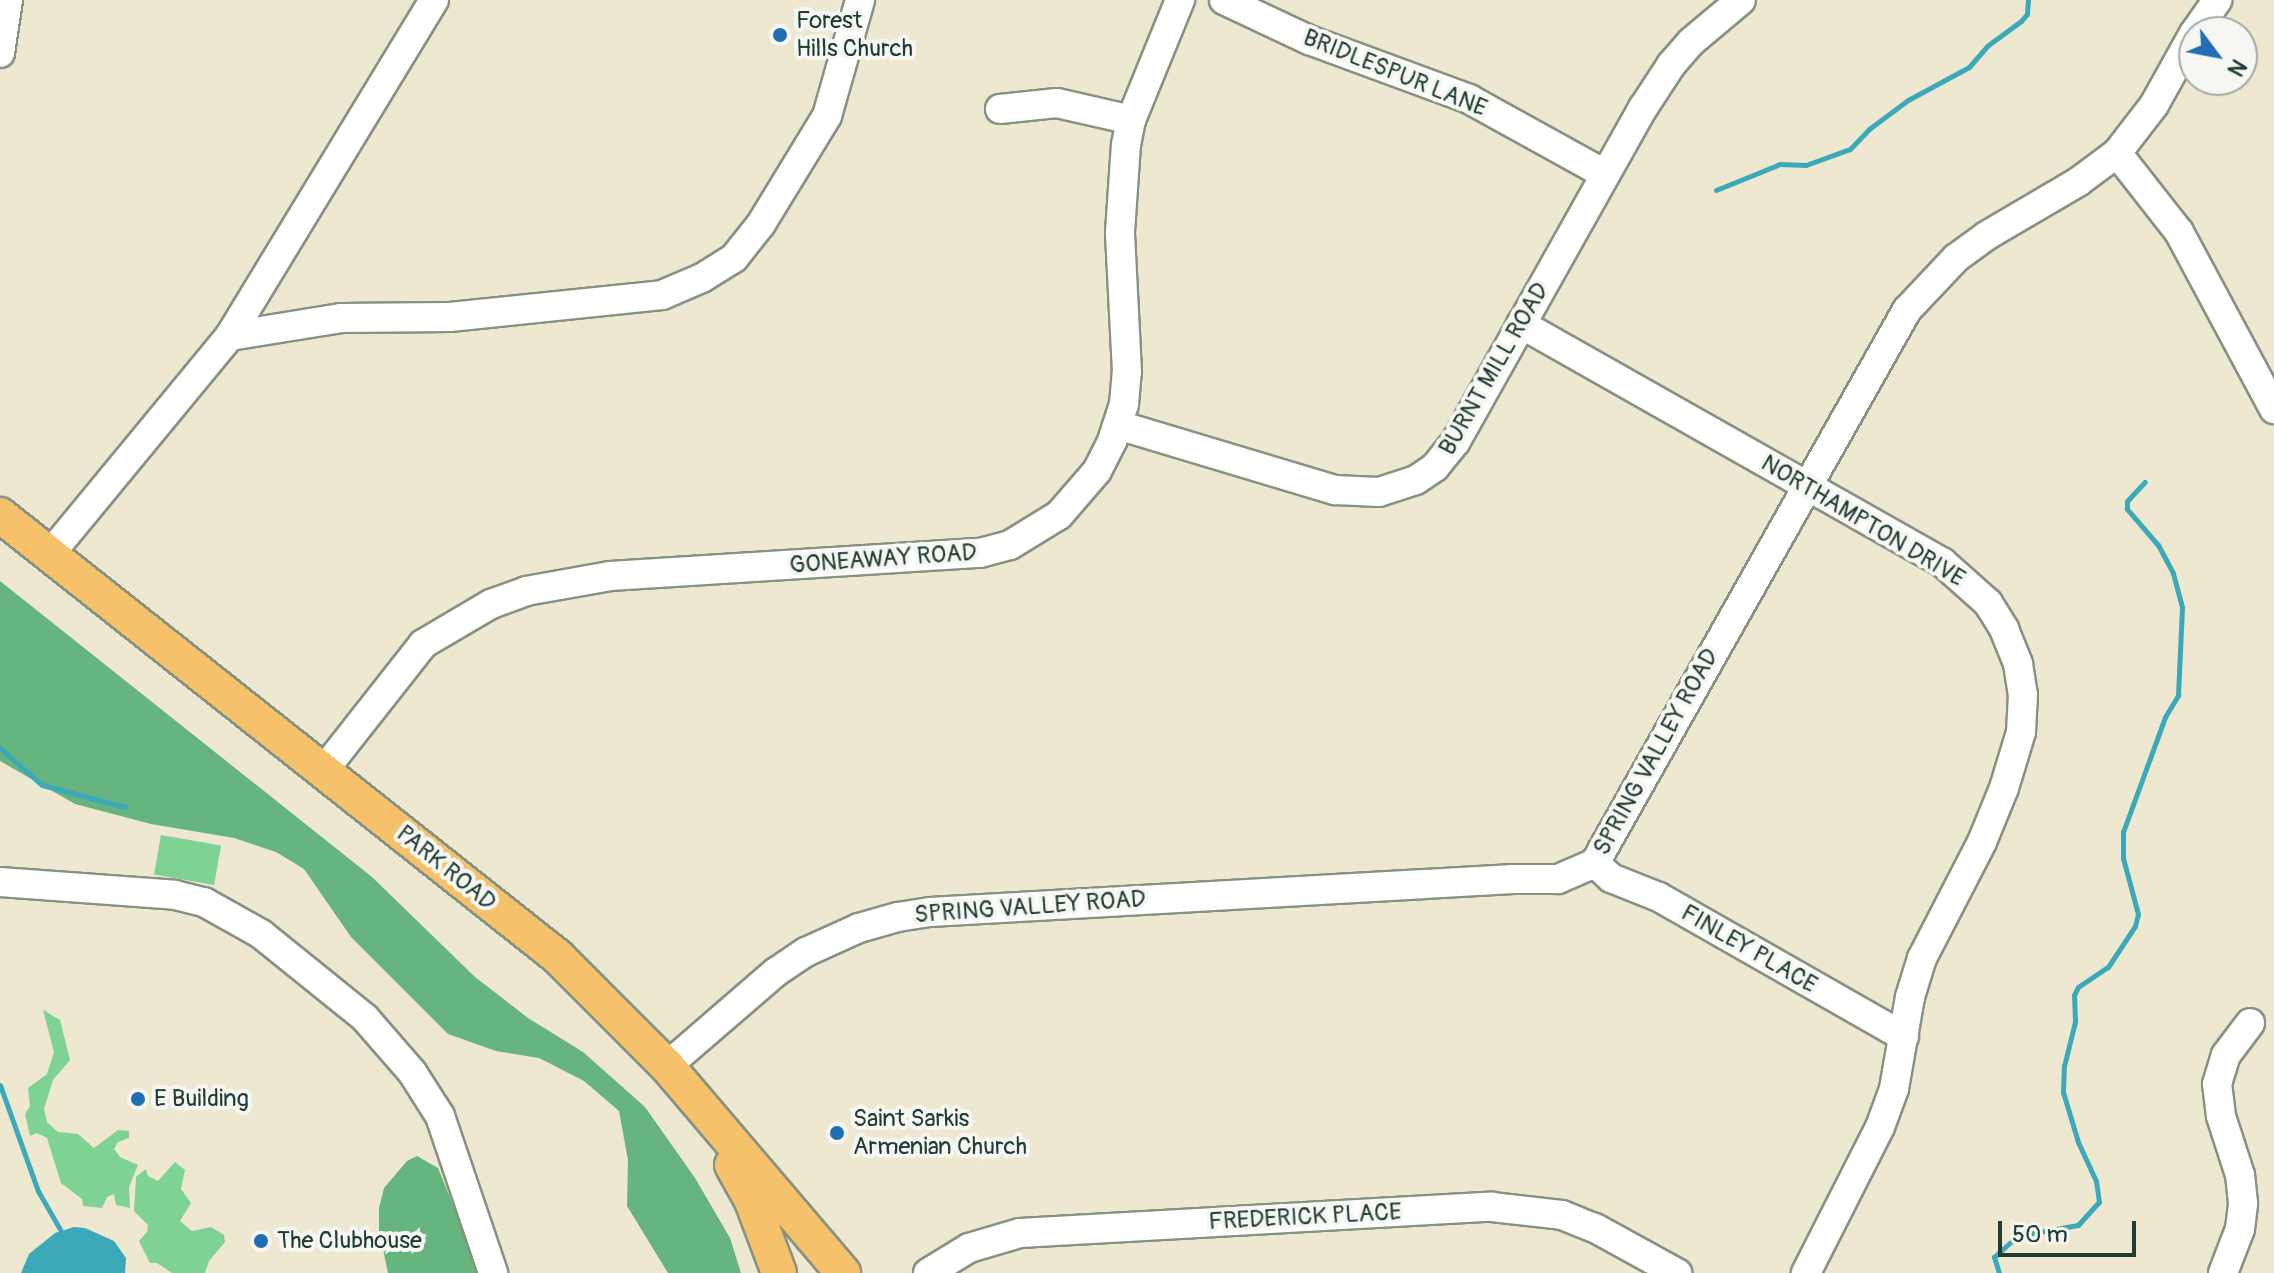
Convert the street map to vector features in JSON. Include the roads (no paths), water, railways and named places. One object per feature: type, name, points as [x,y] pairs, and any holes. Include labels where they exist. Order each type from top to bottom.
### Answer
[{"type":"main road","name":"PARK ROAD","points":[[0,515],[558,957],[667,1066],[843,1273]]},
{"type":"main road","points":[[692,1095],[752,1201],[779,1273]]},
{"type":"street","points":[[0,53],[8,0]]},
{"type":"street","points":[[50,554],[230,336],[434,0]]},
{"type":"street","points":[[230,336],[341,318],[450,317],[662,295],[702,278],[734,258],[761,224],[827,116],[860,0]]},
{"type":"street","name":"GONEAWAY ROAD","points":[[324,770],[423,644],[491,604],[553,584],[610,576],[980,553],[1010,545],[1059,515],[1097,471],[1118,425],[1127,372],[1121,188],[1131,120],[1180,0]]},
{"type":"street","name":"BRIDLESPUR LANE","points":[[1224,0],[1309,40],[1469,99],[1605,174]]},
{"type":"street","name":"BURNT MILL ROAD","points":[[1118,425],[1335,490],[1379,492],[1402,487],[1435,467],[1456,441],[1605,174],[1671,65],[1700,33],[1741,0]]},
{"type":"street","name":"SPRING VALLEY ROAD","points":[[667,1066],[776,972],[806,952],[859,928],[898,917],[1008,907],[1558,879],[1595,863],[1888,340],[1932,281],[1986,236],[2078,182],[2117,153],[2154,105],[2178,62]]},
{"type":"street","points":[[1000,109],[1057,103],[1131,120]]},
{"type":"street","points":[[2117,153],[2179,232],[2274,409]]},
{"type":"street","name":"NORTHAMPTON DRIVE","points":[[1521,324],[1942,562],[1967,581],[1988,603],[2004,629],[2018,664],[2023,694],[2021,732],[2004,788],[1982,842],[1922,958],[1910,997],[1894,1089],[1880,1127],[1806,1273]]},
{"type":"street","name":"FINLEY PLACE","points":[[1595,863],[1611,878],[1659,897],[1904,1037]]},
{"type":"street","points":[[0,882],[175,895],[204,902],[261,934],[365,1018],[412,1072],[440,1116],[493,1273]]},
{"type":"street","points":[[2223,1273],[2240,1229],[2243,1203],[2240,1175],[2221,1116],[2217,1084],[2226,1055],[2250,1023]]},
{"type":"street","name":"FREDERICK PLACE","points":[[928,1273],[969,1248],[1020,1233],[1492,1207],[1562,1215],[1595,1228],[1677,1273]]},
{"type":"water","points":[[74,1227],[85,1228],[114,1241],[126,1258],[125,1273],[21,1273],[29,1254],[55,1233]]},
{"type":"waterway","points":[[1716,190],[1780,164],[1806,165],[1850,149],[1869,129],[1908,100],[1969,67],[1987,46],[2021,21],[2027,14],[2028,0]]},
{"type":"waterway","points":[[1999,1273],[1994,1257],[2017,1236],[2078,1225],[2099,1202],[2096,1181],[2078,1142],[2063,1092],[2064,1066],[2075,1022],[2074,995],[2078,987],[2108,967],[2135,926],[2138,914],[2123,858],[2123,832],[2165,717],[2178,695],[2182,607],[2173,573],[2158,545],[2127,509],[2127,501],[2145,482]]},
{"type":"waterway","points":[[0,748],[42,785],[125,807]]},
{"type":"waterway","points":[[0,1085],[38,1191],[61,1231]]},
{"type":"place","name":"Forest Hills Church","points":[[780,35]]},
{"type":"place","name":"E Building","points":[[138,1099]]},
{"type":"place","name":"Saint Sarkis Armenian Church","points":[[837,1133]]},
{"type":"place","name":"The Clubhouse","points":[[261,1241]]}]
